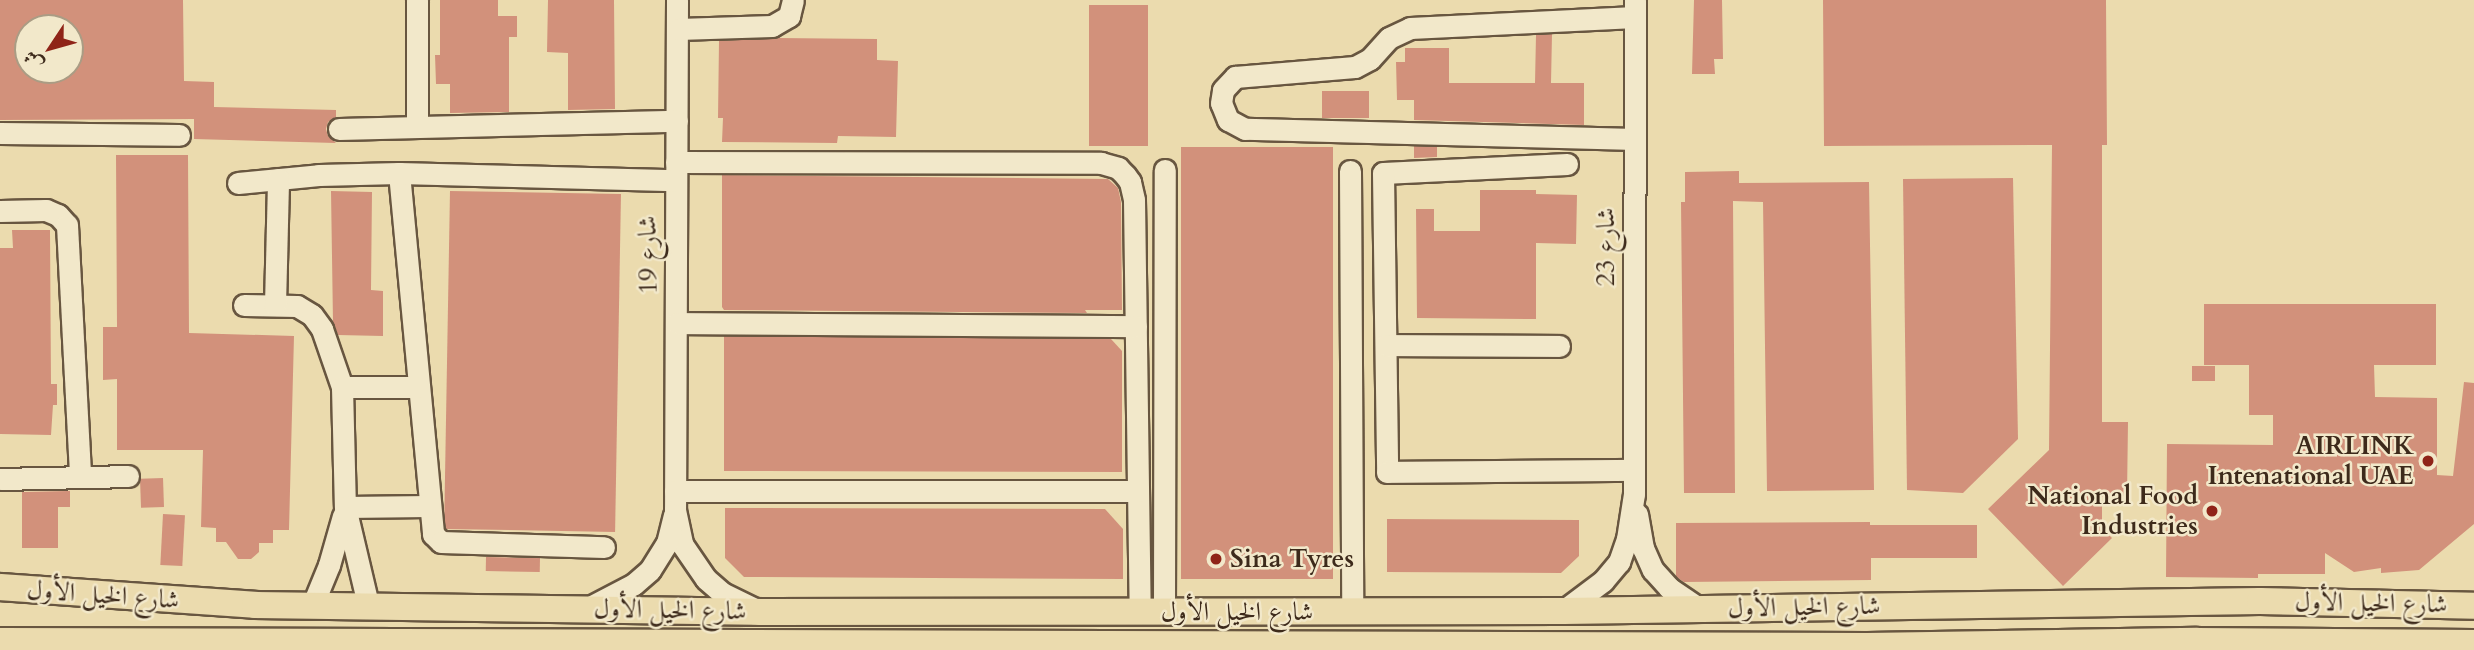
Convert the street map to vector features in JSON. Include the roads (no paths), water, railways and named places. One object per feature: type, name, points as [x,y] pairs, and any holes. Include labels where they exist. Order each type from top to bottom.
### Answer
[{"type":"main road","name":"شارع الخيل الأول","points":[[0,587],[173,601],[761,612],[1563,611],[2260,601],[2474,606]]},
{"type":"main road","name":"شارع الخيل الأول","points":[[0,641],[916,647],[1969,648],[2473,644]]},
{"type":"street","points":[[417,0],[417,127]]},
{"type":"street","name":"شارع 19","points":[[677,0],[675,500],[682,544],[706,579],[722,593],[761,612]]},
{"type":"street","points":[[678,29],[772,26],[789,16],[793,0]]},
{"type":"street","points":[[1634,139],[1245,129],[1228,120],[1222,109],[1221,96],[1230,80],[1241,75],[1356,67],[1370,59],[1389,38],[1410,28],[1635,8]]},
{"type":"street","name":"شارع 23","points":[[1563,611],[1603,582],[1619,562],[1627,539],[1634,494],[1635,8]]},
{"type":"street","points":[[339,129],[677,121]]},
{"type":"street","points":[[0,133],[179,135]]},
{"type":"street","points":[[1567,164],[1383,173],[1387,472],[1634,470]]},
{"type":"street","points":[[238,183],[399,173],[1110,165],[1125,174],[1133,191],[1138,491],[1152,612]]},
{"type":"street","points":[[1152,612],[1165,170]]},
{"type":"street","points":[[1350,171],[1352,612]]},
{"type":"street","points":[[399,173],[417,387],[433,534],[441,542],[604,547]]},
{"type":"street","points":[[275,305],[278,179]]},
{"type":"street","points":[[0,211],[46,209],[58,215],[67,225],[80,477]]},
{"type":"street","points":[[244,305],[297,306],[317,322],[337,367],[342,387],[345,507],[368,604]]},
{"type":"street","points":[[677,323],[1136,326]]},
{"type":"street","points":[[1386,345],[1559,346]]},
{"type":"street","points":[[342,387],[417,387]]},
{"type":"street","points":[[0,479],[128,476]]},
{"type":"street","points":[[675,500],[1138,491]]},
{"type":"street","name":"شارع 23","points":[[1634,494],[1643,548],[1653,570],[1669,588],[1700,609]]},
{"type":"street","name":"شارع 19","points":[[585,609],[634,584],[650,570],[667,543],[675,500]]},
{"type":"street","points":[[345,507],[429,506]]},
{"type":"street","points":[[313,604],[332,556],[345,507]]},
{"type":"place","name":"AIRLINK Intenational UAE","points":[[2428,461]]},
{"type":"place","name":"National Food Industries","points":[[2212,511]]},
{"type":"place","name":"Sina Tyres","points":[[1216,559]]}]
